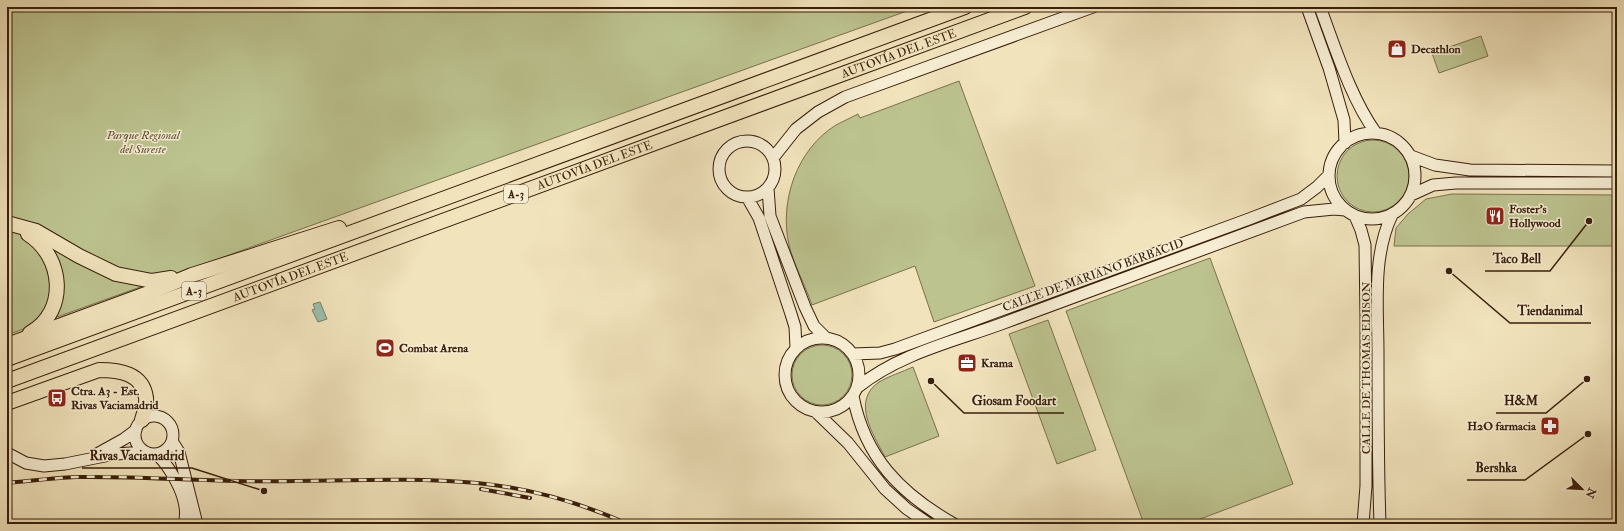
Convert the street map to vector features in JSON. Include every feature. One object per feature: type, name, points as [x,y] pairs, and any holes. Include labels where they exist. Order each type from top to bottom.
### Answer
[{"type":"highway","name":"AUTOVÍA DEL ESTE","points":[[7,359],[965,7]]},
{"type":"highway","name":"AUTOVÍA DEL ESTE","points":[[7,381],[1025,7]]},
{"type":"highway","points":[[8,344],[192,276],[359,222],[381,221]]},
{"type":"highway","points":[[7,223],[36,231],[79,256],[116,274],[152,281],[192,276]]},
{"type":"highway","points":[[7,228],[22,230],[37,240],[51,257],[56,272],[57,290],[53,307],[43,322],[33,331],[8,344]]},
{"type":"highway","points":[[7,403],[99,370],[111,370],[130,374],[142,385],[146,399],[139,425]]},
{"type":"street","points":[[773,158],[796,129],[818,112],[845,97],[1093,7]]},
{"type":"street","points":[[1307,7],[1344,120],[1344,144]]},
{"type":"street","points":[[1320,7],[1366,120],[1376,133]]},
{"type":"street","points":[[1376,133],[1393,138],[1406,149],[1411,156],[1416,176],[1411,195],[1406,203],[1392,215],[1374,219],[1350,213],[1338,203],[1330,185],[1330,175],[1334,158],[1344,144],[1359,135],[1376,133]]},
{"type":"street","points":[[751,141],[760,144],[768,150],[776,167],[774,176],[768,188],[756,196],[747,197],[738,196],[725,186],[719,169],[721,160],[733,145],[751,141]]},
{"type":"street","points":[[1411,156],[1436,165],[1470,170],[1617,171]]},
{"type":"street","name":"CALLE DE MARIANO BARBACID","points":[[853,354],[880,353],[895,349],[1249,219],[1301,199],[1330,175]]},
{"type":"street","points":[[1411,195],[1432,185],[1456,182],[1617,183]]},
{"type":"street","points":[[768,188],[770,216],[805,307],[814,326],[826,338]]},
{"type":"street","points":[[747,197],[758,218],[792,314],[795,327],[796,348]]},
{"type":"street","name":"CALLE DE MARIANO BARBACID","points":[[855,392],[872,376],[914,354],[1304,212],[1334,209],[1350,213]]},
{"type":"street","name":"CALLE DE THOMAS EDISON","points":[[1350,213],[1361,230],[1365,245],[1366,486],[1363,524]]},
{"type":"street","name":"CALLE DE THOMAS EDISON","points":[[1380,524],[1378,430],[1379,275],[1381,249],[1386,226],[1392,215]]},
{"type":"street","points":[[815,338],[826,338],[837,340],[846,346],[853,354],[858,364],[860,376],[855,392],[843,406],[830,412],[816,412],[805,408],[795,400],[786,382],[785,373],[787,364],[796,348],[815,338]]},
{"type":"street","points":[[855,392],[863,432],[876,458],[907,492],[954,524]]},
{"type":"street","points":[[816,412],[848,443],[885,489],[907,509],[929,524]]},
{"type":"street","points":[[7,453],[26,463],[44,466],[128,453],[152,453],[168,449],[172,440],[172,429],[165,419],[154,416],[139,425],[124,439],[89,458]]},
{"type":"street","points":[[139,425],[135,437],[137,443],[168,465],[180,489],[186,514],[184,524]]},
{"type":"street","points":[[172,440],[179,452],[197,524]]},
{"type":"green space","name":"Parque Regional del Sureste","points":[[7,7],[918,7],[7,335]]},
{"type":"green space","points":[[1481,36],[1488,56],[1439,73],[1432,53]]},
{"type":"green space","points":[[959,81],[1035,286],[934,322],[915,266],[812,305],[791,252],[787,228],[789,194],[801,162],[822,135],[836,125],[858,114],[860,118]]},
{"type":"green space","points":[[1373,140],[1393,146],[1403,156],[1409,176],[1403,196],[1393,206],[1373,212],[1353,206],[1343,196],[1337,176],[1343,156],[1353,146]]},
{"type":"green space","points":[[1452,194],[1617,195],[1617,246],[1394,246],[1396,228],[1408,214],[1426,199]]},
{"type":"green space","points":[[1210,258],[1293,484],[1187,524],[1144,524],[1066,311]]},
{"type":"green space","points":[[1048,320],[1096,450],[1057,464],[1009,334]]},
{"type":"green space","points":[[822,345],[839,350],[847,358],[852,375],[847,392],[839,400],[822,405],[805,400],[797,392],[792,375],[797,358],[805,350]]},
{"type":"green space","points":[[913,367],[939,436],[885,457],[870,428],[865,408],[866,398],[879,382]]},
{"type":"shaded area","points":[[320,302],[327,319],[318,322],[312,310],[315,309],[313,304]]},
{"type":"railway","points":[[7,483],[67,477],[267,481],[447,481],[496,485],[535,493],[592,509],[628,524]]},
{"type":"railway","points":[[481,489],[530,498]]},
{"type":"place","name":"Decathlon","points":[[1397,49]]},
{"type":"place","name":"Foster's Hollywood","points":[[1495,216]]},
{"type":"place","name":"Taco Bell","points":[[1589,221]]},
{"type":"place","name":"Tiendanimal","points":[[1449,271]]},
{"type":"place","name":"Combat Arena","points":[[385,348]]},
{"type":"place","name":"Krama","points":[[967,363]]},
{"type":"place","name":"H&M","points":[[1587,379]]},
{"type":"place","name":"Giosam Foodart","points":[[931,381]]},
{"type":"place","name":"Ctra. A3 - Est. Rivas Vaciamadrid","points":[[57,398]]},
{"type":"place","name":"H2O farmacia","points":[[1550,426]]},
{"type":"place","name":"Bershka","points":[[1588,434]]},
{"type":"place","name":"Rivas Vaciamadrid","points":[[264,491]]}]
